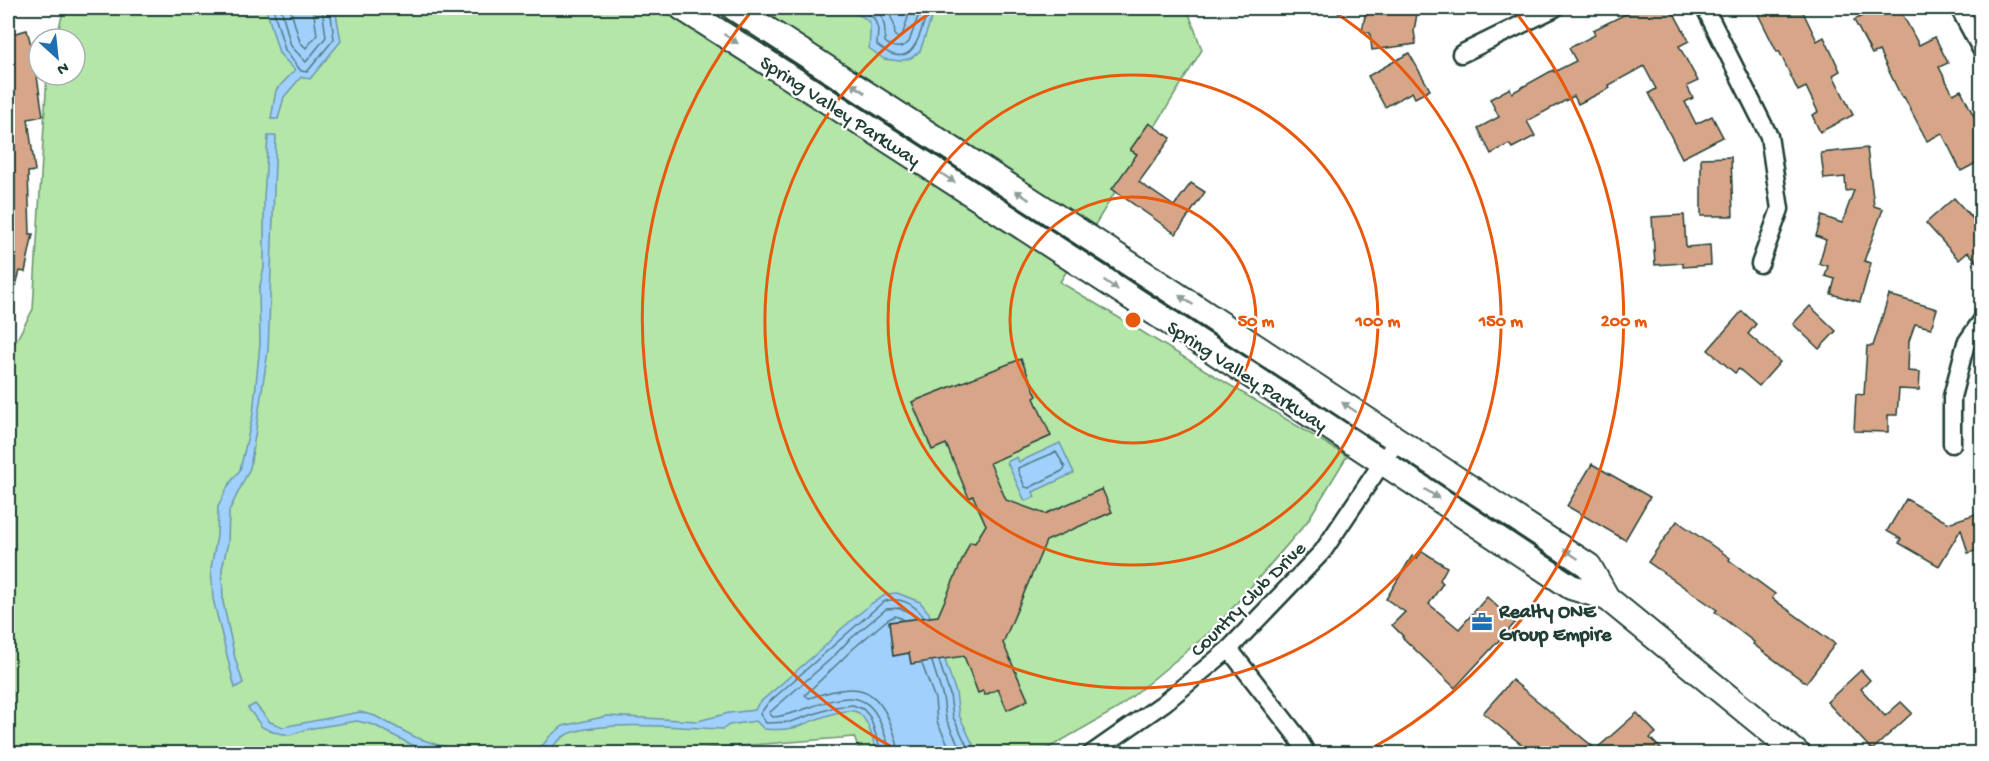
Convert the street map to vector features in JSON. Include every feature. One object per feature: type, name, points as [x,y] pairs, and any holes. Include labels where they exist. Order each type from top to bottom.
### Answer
[{"type":"street","name":"Spring Valley Parkway","points":[[682,8],[1066,254],[1571,587],[1606,598],[1798,753]]},
{"type":"street","name":"Spring Valley Parkway","points":[[734,8],[1398,439],[1589,566],[1606,598]]},
{"type":"street","points":[[1461,54],[1555,8]]},
{"type":"street","points":[[1705,8],[1769,136],[1780,208],[1760,264]]},
{"type":"street","points":[[1959,8],[1982,51]]},
{"type":"street","points":[[1952,444],[1952,397],[1966,343],[1982,320]]},
{"type":"street","name":"Country Club Drive","points":[[1091,753],[1164,703],[1229,650],[1323,551],[1398,439]]},
{"type":"street","points":[[1229,650],[1296,735],[1307,753]]},
{"type":"green space","points":[[64,8],[1187,8],[1202,50],[1060,282],[1347,456],[1307,522],[1216,627],[1117,709],[1038,754],[860,753],[854,737],[638,754],[8,754],[8,356],[33,309],[46,87],[87,87],[87,27],[59,27]]},
{"type":"water","points":[[266,8],[335,8],[341,41],[310,79],[301,77],[284,97],[278,119],[271,119],[276,90],[295,70],[279,53]]},
{"type":"water","points":[[845,8],[935,8],[920,51],[911,58],[900,61],[884,59],[869,48],[870,25],[868,21]]},
{"type":"water","points":[[268,136],[276,136],[268,351],[250,468],[229,511],[228,542],[222,569],[223,602],[243,683],[235,688],[213,599],[211,568],[217,536],[218,507],[228,486],[240,470],[253,414],[260,344],[259,290],[264,268],[264,198]]},
{"type":"water","points":[[1060,443],[1074,473],[1033,492],[1035,497],[1025,501],[1007,462],[1017,457],[1019,462]]},
{"type":"water","points":[[897,593],[920,602],[929,613],[956,693],[959,715],[977,753],[877,753],[869,727],[863,718],[854,711],[846,711],[786,729],[764,729],[756,721],[729,725],[723,729],[599,727],[566,735],[545,753],[434,754],[374,725],[357,721],[307,729],[290,735],[273,732],[262,727],[248,708],[255,704],[270,722],[283,727],[360,712],[375,716],[415,737],[462,750],[530,750],[543,745],[563,726],[607,716],[698,721],[729,713],[755,710],[758,704],[872,603],[887,594]]},
{"type":"building","points":[[1376,8],[1418,8],[1414,31],[1416,44],[1372,50],[1370,33],[1362,31],[1366,11]]},
{"type":"building","points":[[1638,8],[1671,8],[1689,41],[1679,46],[1698,81],[1687,86],[1693,98],[1685,102],[1696,124],[1712,116],[1723,137],[1682,158],[1649,93],[1656,89],[1644,66],[1609,85],[1610,88],[1578,104],[1574,96],[1527,121],[1535,136],[1512,148],[1509,144],[1491,154],[1478,128],[1499,117],[1490,99],[1510,88],[1512,93],[1553,70],[1554,72],[1576,61],[1569,48],[1595,35],[1593,30]]},
{"type":"building","points":[[1755,8],[1801,8],[1817,41],[1824,37],[1840,71],[1833,75],[1853,115],[1820,132],[1812,115],[1818,112],[1806,87],[1798,91]]},
{"type":"building","points":[[1878,8],[1899,8],[1919,45],[1935,37],[1948,63],[1939,67],[1953,94],[1961,90],[1982,133],[1982,160],[1961,171],[1942,133],[1927,141],[1904,97],[1902,98],[1879,51],[1872,54],[1854,20]]},
{"type":"building","points":[[27,30],[27,87],[39,87],[43,116],[28,119],[35,171],[28,172],[30,234],[33,234],[25,272],[20,271],[11,303],[8,302],[8,35]]},
{"type":"building","points":[[1409,53],[1430,90],[1415,98],[1412,92],[1385,107],[1368,76]]},
{"type":"building","points":[[1149,123],[1171,138],[1139,182],[1174,206],[1191,183],[1205,192],[1176,234],[1112,189],[1137,154],[1130,150]]},
{"type":"building","points":[[1867,148],[1874,206],[1883,209],[1864,261],[1871,263],[1860,302],[1831,294],[1835,279],[1825,276],[1828,266],[1819,264],[1826,240],[1816,236],[1822,216],[1842,223],[1854,190],[1846,191],[1845,177],[1824,179],[1821,153]]},
{"type":"building","points":[[1731,157],[1733,216],[1701,216],[1701,158]]},
{"type":"building","points":[[1954,198],[1982,229],[1982,267],[1968,252],[1959,260],[1926,223]]},
{"type":"building","points":[[1684,215],[1686,247],[1710,245],[1711,265],[1683,267],[1683,263],[1655,265],[1652,217]]},
{"type":"building","points":[[1889,295],[1937,309],[1931,328],[1915,324],[1909,341],[1908,371],[1920,372],[1919,390],[1899,389],[1897,415],[1888,415],[1888,432],[1854,431],[1856,394],[1864,395],[1867,346],[1873,346]]},
{"type":"building","points":[[1810,306],[1836,331],[1819,349],[1793,324]]},
{"type":"building","points":[[1742,311],[1756,324],[1748,334],[1780,362],[1759,386],[1739,369],[1735,373],[1708,350]]},
{"type":"building","points":[[1021,359],[1037,396],[1034,398],[1051,436],[990,463],[1006,500],[1045,514],[1102,489],[1112,512],[1046,541],[1003,643],[1028,700],[1007,710],[998,689],[985,695],[983,691],[978,693],[964,656],[911,664],[909,653],[893,656],[889,622],[938,616],[970,542],[975,543],[986,525],[973,496],[969,498],[946,444],[932,450],[912,402]]},
{"type":"building","points":[[1592,464],[1650,497],[1625,540],[1567,506]]},
{"type":"building","points":[[1906,499],[1948,523],[1982,512],[1982,549],[1968,553],[1961,529],[1939,566],[1899,543],[1901,539],[1887,531]]},
{"type":"building","points":[[1677,521],[1730,558],[1729,560],[1775,594],[1772,598],[1835,644],[1806,683],[1753,644],[1754,642],[1715,612],[1717,610],[1648,562]]},
{"type":"building","points":[[1422,551],[1447,567],[1440,580],[1443,583],[1429,604],[1459,629],[1487,597],[1515,623],[1455,688],[1392,625],[1405,612],[1386,599],[1412,556],[1417,558]]},
{"type":"building","points":[[1861,670],[1870,680],[1861,689],[1885,716],[1901,702],[1912,713],[1872,750],[1827,702]]},
{"type":"building","points":[[1512,680],[1596,749],[1637,713],[1656,733],[1650,738],[1665,753],[1532,753],[1483,713]]},
{"type":"place","name":"Realty ONE Group Empire","points":[[1482,622]]}]
